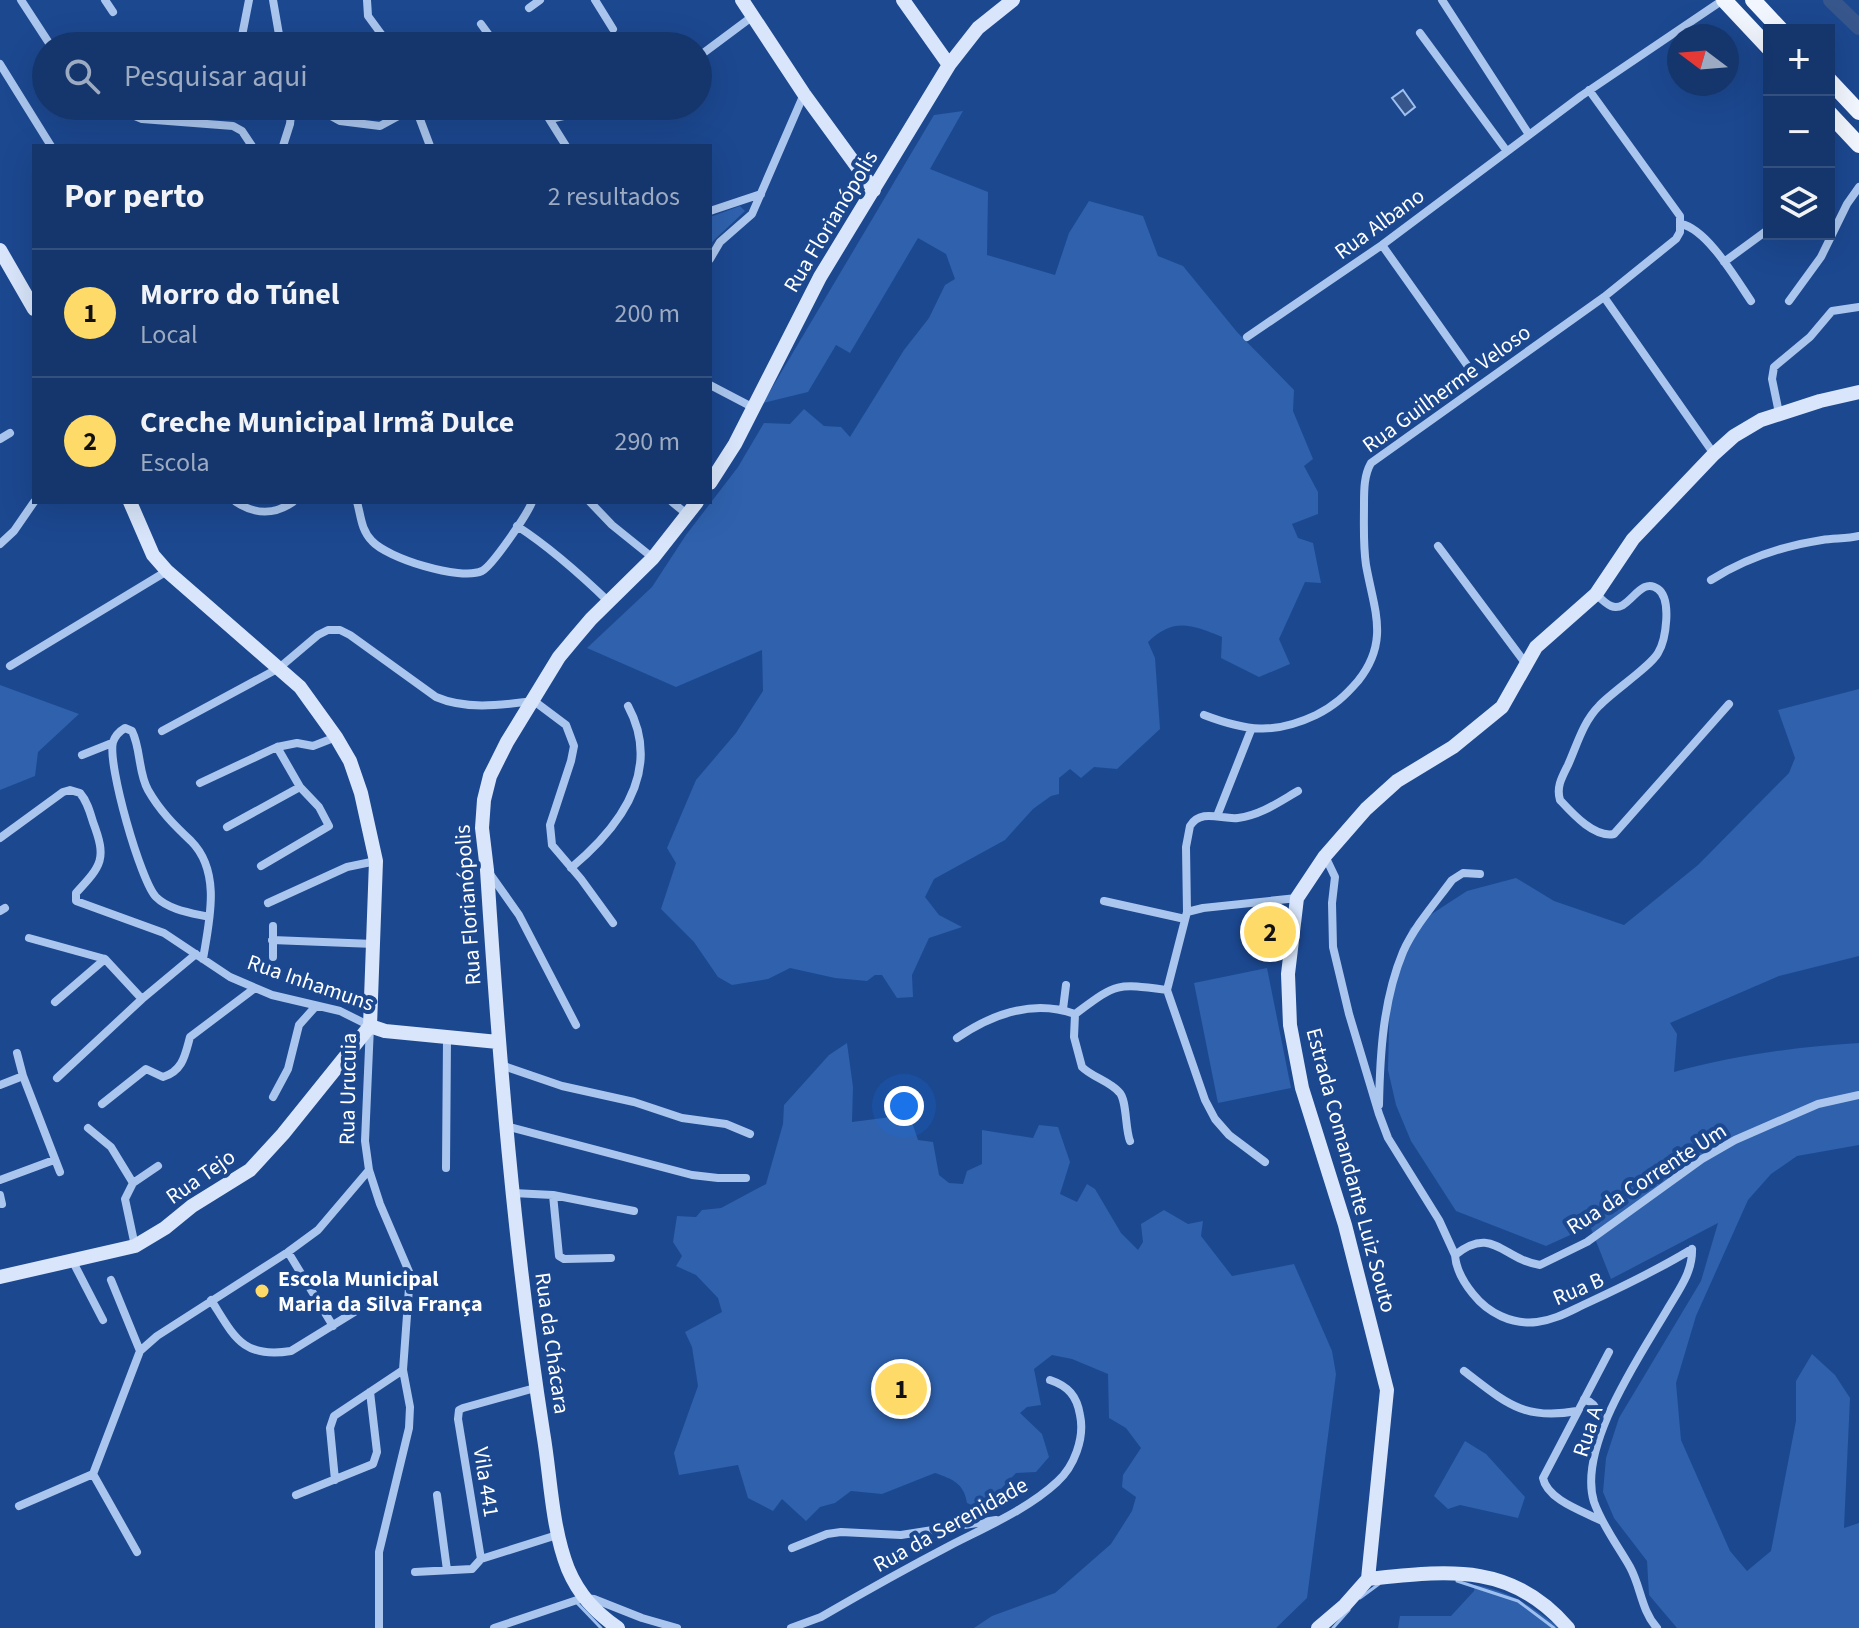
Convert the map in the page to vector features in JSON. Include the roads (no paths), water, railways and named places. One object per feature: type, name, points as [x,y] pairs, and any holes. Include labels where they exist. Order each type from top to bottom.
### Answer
[{"type":"main road","points":[[1753,0],[1775,24]]},
{"type":"main road","points":[[1729,3],[1763,41]]},
{"type":"main road","points":[[1835,86],[1859,112]]},
{"type":"main road","points":[[1835,119],[1859,145]]},
{"type":"street","points":[[21,0],[42,32]]},
{"type":"street","points":[[105,0],[113,12]]},
{"type":"street","points":[[243,32],[249,0]]},
{"type":"street","points":[[273,0],[279,32]]},
{"type":"street","points":[[367,0],[368,16],[380,32]]},
{"type":"street","points":[[529,8],[540,0]]},
{"type":"street","points":[[595,0],[613,29]]},
{"type":"street","points":[[742,0],[804,94],[874,190]]},
{"type":"street","points":[[903,0],[949,65]]},
{"type":"street","name":"Rua Florianópolis","points":[[715,467],[754,408],[820,277],[949,65],[978,28],[1013,0]]},
{"type":"street","points":[[1442,0],[1528,133]]},
{"type":"street","name":"Rua Albano","points":[[1247,337],[1382,245],[1589,90],[1729,3]]},
{"type":"street","points":[[712,47],[753,16]]},
{"type":"street","points":[[481,24],[487,32]]},
{"type":"street","points":[[1420,33],[1506,150]]},
{"type":"street","points":[[0,64],[32,115]]},
{"type":"street","points":[[1589,90],[1680,216],[1681,224],[1694,228],[1724,262],[1751,301]]},
{"type":"street","points":[[712,256],[720,242],[752,214],[804,94]]},
{"type":"street","points":[[35,120],[50,144]]},
{"type":"street","points":[[147,120],[233,126],[242,131],[248,144]]},
{"type":"street","points":[[284,144],[290,120]]},
{"type":"street","points":[[338,120],[380,126],[391,120]]},
{"type":"street","points":[[420,120],[429,144]]},
{"type":"street","points":[[551,120],[565,144]]},
{"type":"street","points":[[1789,301],[1821,257],[1847,204],[1859,187]]},
{"type":"street","points":[[712,210],[761,194]]},
{"type":"street","name":"Rua Guilherme Veloso","points":[[1204,715],[1251,730],[1286,725],[1334,706],[1363,674],[1376,652],[1377,615],[1366,564],[1364,537],[1364,492],[1371,463],[1604,297],[1676,239],[1681,224]]},
{"type":"street","points":[[1724,262],[1763,233]]},
{"type":"street","points":[[1382,245],[1467,365]]},
{"type":"street","points":[[0,250],[32,306]]},
{"type":"street","points":[[1604,297],[1714,454]]},
{"type":"street","points":[[1779,413],[1772,379],[1774,367],[1810,337],[1832,311],[1859,307]]},
{"type":"street","points":[[712,386],[754,408]]},
{"type":"street","name":"Estrada Comandante Luiz Souto","points":[[1368,1579],[1387,1390],[1345,1225],[1302,1088],[1290,1025],[1288,974],[1297,898],[1325,856],[1366,809],[1397,781],[1453,747],[1502,707],[1536,647],[1596,594],[1633,539],[1714,454],[1734,436],[1779,413],[1859,392]]},
{"type":"street","points":[[0,439],[10,433]]},
{"type":"street","points":[[0,544],[14,531],[33,504]]},
{"type":"street","name":"Rua Urucuia","points":[[131,504],[153,555],[167,571],[300,687],[350,761],[361,793],[376,861],[365,1141],[369,1170],[380,1204],[410,1274],[403,1370],[410,1407],[409,1428],[379,1552],[379,1628]]},
{"type":"street","points":[[239,504],[264,514],[288,504]]},
{"type":"street","points":[[357,504],[361,523],[374,544],[440,571],[461,574],[483,570],[492,564],[531,504]]},
{"type":"street","points":[[592,504],[612,525],[653,558]]},
{"type":"street","name":"Rua Florianópolis","points":[[498,1042],[482,828],[490,776],[559,657],[591,619],[653,558],[692,508]]},
{"type":"street","points":[[517,526],[580,574],[610,603]]},
{"type":"street","points":[[1711,580],[1732,567],[1770,551],[1801,543],[1859,536]]},
{"type":"street","points":[[1438,546],[1527,664]]},
{"type":"street","points":[[10,666],[167,571]]},
{"type":"street","points":[[1596,594],[1610,606],[1616,607],[1642,588],[1650,586],[1658,589],[1663,597],[1667,617],[1663,640],[1652,662],[1615,690],[1589,718],[1559,783],[1558,793],[1567,808],[1600,834],[1614,834],[1729,704]]},
{"type":"street","points":[[162,731],[279,668],[328,630],[340,630],[368,646],[436,697],[451,704],[534,701],[557,716],[572,736],[571,761],[558,796],[550,836],[557,853],[613,923]]},
{"type":"street","points":[[571,868],[612,827],[633,792],[641,767],[641,738],[628,706]]},
{"type":"street","points":[[57,1078],[142,999],[200,956],[209,917],[210,879],[200,852],[165,818],[149,792],[143,781],[132,731],[125,728],[120,730],[112,743],[82,755]]},
{"type":"street","points":[[1217,816],[1251,730]]},
{"type":"street","points":[[200,783],[277,747],[289,743],[313,746],[336,737]]},
{"type":"street","points":[[112,743],[123,817],[151,889],[166,904],[209,917]]},
{"type":"street","points":[[261,866],[328,828],[329,822],[300,787],[277,747]]},
{"type":"street","points":[[227,827],[300,787]]},
{"type":"street","name":"Rua Inhamuns","points":[[0,838],[63,792],[70,790],[80,793],[101,842],[102,853],[97,870],[76,893],[75,899],[79,902],[119,914],[164,933],[217,970],[272,995],[340,1011],[385,1031],[498,1042]]},
{"type":"street","points":[[1265,1162],[1229,1135],[1215,1119],[1205,1100],[1167,990],[1186,916],[1186,847],[1190,826],[1199,818],[1237,818],[1261,812],[1298,791]]},
{"type":"street","points":[[1325,856],[1335,877],[1333,947],[1379,1114],[1388,1138],[1439,1220],[1455,1255]]},
{"type":"street","points":[[268,903],[347,867],[376,861]]},
{"type":"street","points":[[487,870],[519,915],[576,1025]]},
{"type":"street","points":[[1379,1114],[1382,1049],[1390,992],[1404,950],[1452,880],[1463,873],[1480,874]]},
{"type":"street","points":[[1104,901],[1186,916],[1214,906],[1297,898]]},
{"type":"street","points":[[273,926],[273,957]]},
{"type":"street","points":[[29,938],[105,959],[142,999]]},
{"type":"street","points":[[272,940],[375,944]]},
{"type":"street","points":[[55,1002],[105,959]]},
{"type":"street","points":[[1063,1009],[1066,985]]},
{"type":"street","points":[[1075,1014],[1105,992],[1121,985],[1167,990]]},
{"type":"street","points":[[102,1104],[146,1069],[163,1077],[176,1071],[187,1054],[190,1037],[255,988]]},
{"type":"street","points":[[273,1097],[288,1069],[299,1025],[316,1006]]},
{"type":"street","points":[[957,1038],[998,1014],[1023,1009],[1063,1009],[1075,1014]]},
{"type":"street","points":[[1075,1014],[1074,1037],[1082,1067],[1119,1091],[1130,1141]]},
{"type":"street","name":"Rua Tejo","points":[[0,1277],[135,1246],[165,1228],[192,1206],[250,1170],[370,1026]]},
{"type":"street","points":[[446,1168],[447,1038]]},
{"type":"street","name":"Rua da Chácara","points":[[498,1042],[535,1388],[557,1535],[583,1598],[618,1628]]},
{"type":"street","points":[[17,1053],[60,1172]]},
{"type":"street","points":[[500,1064],[562,1086],[634,1102],[682,1118],[726,1124],[750,1134]]},
{"type":"street","points":[[0,1085],[23,1076]]},
{"type":"street","name":"Rua da Corrente Um","points":[[1455,1255],[1467,1246],[1487,1243],[1502,1248],[1512,1257],[1540,1265],[1587,1242],[1702,1159],[1735,1140],[1818,1104],[1859,1095]]},
{"type":"street","points":[[506,1126],[692,1175],[746,1178]]},
{"type":"street","points":[[88,1128],[111,1147],[133,1183]]},
{"type":"street","points":[[0,1180],[54,1160]]},
{"type":"street","points":[[135,1246],[125,1199],[133,1183],[158,1166]]},
{"type":"street","points":[[19,1506],[93,1474],[140,1351],[157,1336],[318,1230],[369,1170]]},
{"type":"street","points":[[513,1193],[553,1195],[634,1211]]},
{"type":"street","points":[[553,1195],[561,1258],[611,1258]]},
{"type":"street","name":"Rua B","points":[[1455,1255],[1460,1275],[1481,1304],[1503,1317],[1520,1322],[1538,1322],[1561,1316],[1619,1290],[1692,1249]]},
{"type":"street","name":"Rua A","points":[[1657,1628],[1645,1611],[1630,1567],[1603,1522],[1594,1500],[1592,1481],[1596,1450],[1629,1372],[1684,1280],[1692,1259],[1692,1249]]},
{"type":"street","points":[[288,1252],[333,1326]]},
{"type":"street","points":[[72,1260],[103,1320]]},
{"type":"street","points":[[111,1280],[140,1351]]},
{"type":"street","points":[[211,1300],[235,1339],[246,1347],[260,1351],[291,1351],[377,1298]]},
{"type":"street","points":[[1603,1522],[1550,1492],[1543,1483],[1609,1352]]},
{"type":"street","points":[[335,1480],[331,1421],[340,1411],[403,1370]]},
{"type":"street","points":[[1464,1371],[1522,1411],[1560,1414],[1577,1411]]},
{"type":"street","name":"Rua da Serenidade","points":[[791,1628],[821,1617],[1001,1519],[1057,1483],[1069,1469],[1077,1449],[1081,1422],[1070,1389],[1050,1380]]},
{"type":"street","name":"Vila 441","points":[[481,1559],[458,1413],[463,1408],[535,1388]]},
{"type":"street","points":[[296,1495],[370,1467],[376,1459],[370,1392]]},
{"type":"street","points":[[1584,1399],[1592,1402],[1598,1410],[1596,1450]]},
{"type":"street","points":[[93,1474],[137,1552]]},
{"type":"street","points":[[437,1495],[447,1570]]},
{"type":"street","points":[[792,1548],[827,1534],[841,1532],[901,1535],[1001,1519]]},
{"type":"street","points":[[415,1572],[472,1569],[481,1559],[557,1535]]},
{"type":"street","points":[[1318,1628],[1345,1605],[1368,1579],[1441,1572],[1483,1575],[1526,1592],[1556,1614],[1568,1628]]},
{"type":"street","points":[[495,1628],[530,1623],[583,1598],[677,1628]]},
{"type":"waterway","points":[[1831,0],[1859,27]]},
{"type":"waterway","points":[[1457,1581],[1518,1601],[1554,1628]]},
{"type":"waterway","points":[[1360,1598],[1379,1584]]},
{"type":"waterway","points":[[577,1603],[601,1628]]},
{"type":"waterway","points":[[1333,1628],[1349,1610]]},
{"type":"place","name":"Creche Municipal Irmã Dulce","points":[[1270,932]]},
{"type":"place","name":"Escola Municipal Maria da Silva França","points":[[262,1291]]},
{"type":"place","name":"Morro do Túnel","points":[[901,1389]]}]
